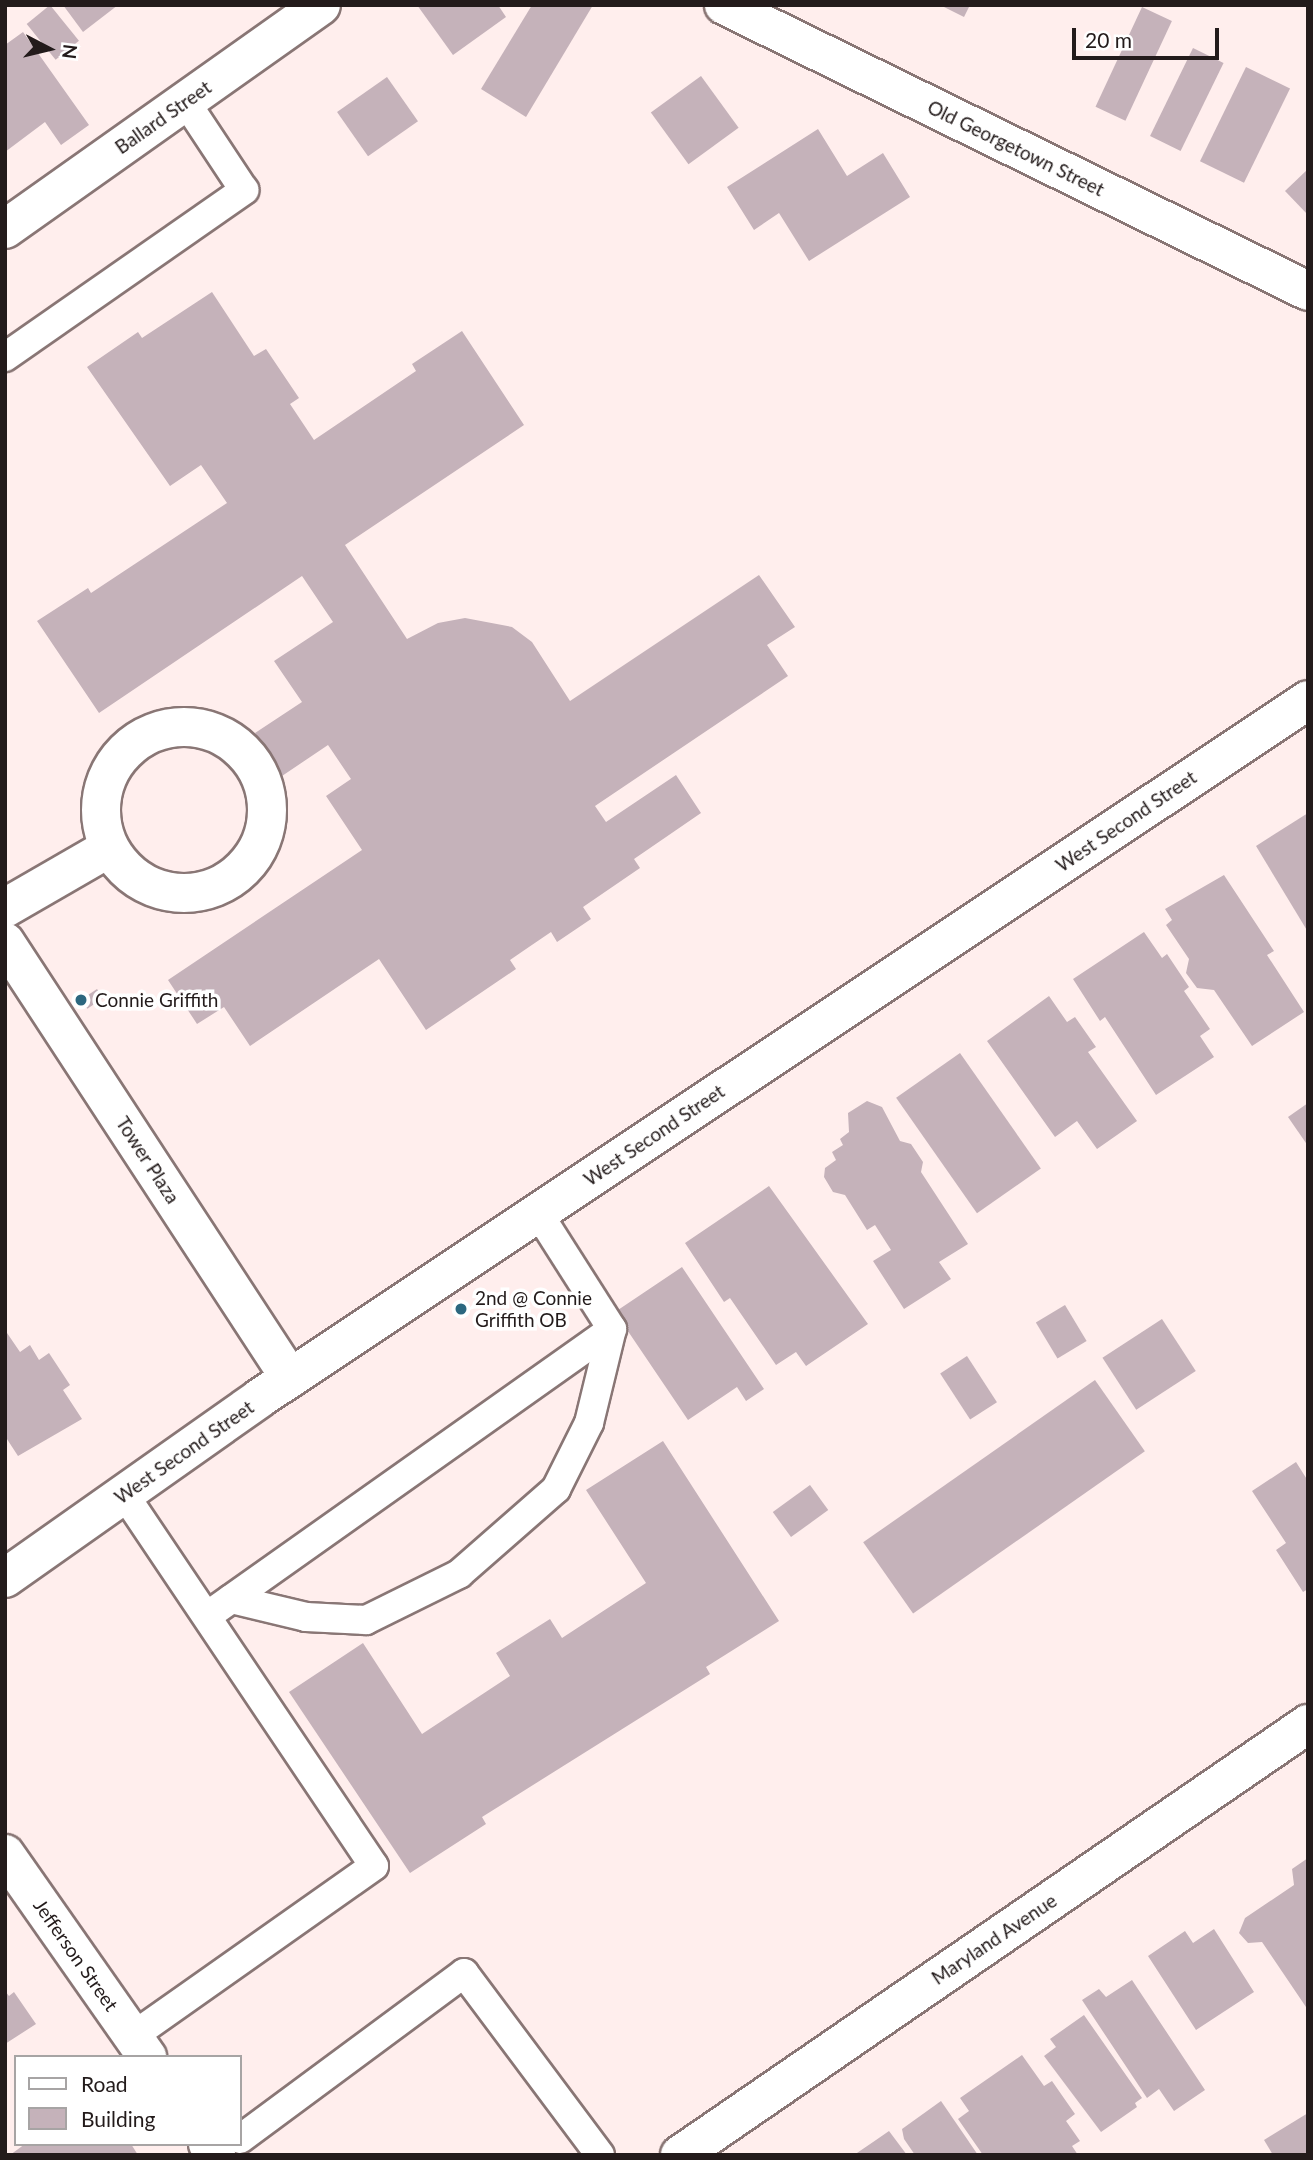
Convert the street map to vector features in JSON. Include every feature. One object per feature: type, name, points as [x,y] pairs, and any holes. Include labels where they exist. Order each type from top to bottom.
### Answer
[{"type":"street","name":"Ballard Street","points":[[5,229],[320,5]]},
{"type":"street","name":"Old Georgetown Street","points":[[724,5],[1308,291]]},
{"type":"street","name":"West Second Street","points":[[5,1578],[290,1378],[1308,700]]},
{"type":"street","points":[[189,726],[217,733],[242,748],[258,772],[267,800],[267,826],[258,851],[221,886],[195,894],[170,893],[144,884],[124,869],[109,848],[101,819],[103,790],[111,772],[135,743],[160,729],[189,726]]},
{"type":"street","points":[[5,908],[109,848]]},
{"type":"street","name":"Tower Plaza","points":[[5,942],[290,1378]]},
{"type":"street","name":"Maryland Avenue","points":[[680,2155],[1308,1724]]},
{"type":"street","name":"Jefferson Street","points":[[5,1854],[140,2046]]},
{"type":"lane","points":[[5,357],[244,190],[185,101]]},
{"type":"lane","points":[[231,1599],[306,1617],[366,1620],[459,1574],[556,1489],[589,1423],[611,1329],[538,1213]]},
{"type":"lane","points":[[207,1616],[611,1329]]},
{"type":"lane","points":[[124,1494],[374,1866],[140,2046]]},
{"type":"lane","points":[[242,2138],[464,1973],[600,2155]]},
{"type":"building","points":[[50,5],[79,41],[56,60],[27,24]]},
{"type":"building","points":[[63,5],[118,5],[83,32]]},
{"type":"building","points":[[417,5],[498,5],[506,17],[453,55]]},
{"type":"building","points":[[532,5],[593,5],[526,117],[481,89]]},
{"type":"building","points":[[940,5],[970,5],[964,17]]},
{"type":"building","points":[[1142,7],[1172,21],[1125,121],[1096,107]]},
{"type":"building","points":[[23,32],[89,125],[61,145],[45,122],[5,152],[5,45]]},
{"type":"building","points":[[1193,48],[1224,63],[1181,151],[1150,136]]},
{"type":"building","points":[[1246,67],[1290,88],[1244,183],[1200,161]]},
{"type":"building","points":[[701,76],[739,128],[688,164],[651,112]]},
{"type":"building","points":[[387,77],[418,121],[368,156],[337,112]]},
{"type":"building","points":[[818,129],[847,176],[883,153],[910,197],[809,261],[779,213],[754,230],[727,187]]},
{"type":"building","points":[[1308,169],[1308,215],[1285,191]]},
{"type":"building","points":[[212,292],[254,356],[266,349],[299,398],[290,404],[314,440],[416,371],[412,364],[462,331],[524,425],[345,545],[407,639],[438,623],[465,618],[512,627],[532,642],[570,701],[759,575],[795,627],[767,645],[788,676],[595,806],[606,822],[676,775],[701,813],[634,859],[640,868],[583,907],[591,919],[557,942],[551,932],[510,960],[516,969],[426,1030],[379,959],[250,1046],[224,1007],[197,1024],[168,980],[362,850],[326,796],[351,779],[328,745],[282,776],[255,733],[302,702],[274,661],[333,622],[302,576],[99,713],[37,621],[88,588],[91,593],[227,503],[201,465],[170,486],[87,367],[138,332],[142,338]]},
{"type":"building","points":[[1308,813],[1308,932],[1256,846]]},
{"type":"building","points":[[1224,875],[1274,951],[1267,955],[1304,1012],[1252,1046],[1214,990],[1197,988],[1186,973],[1189,959],[1166,925],[1172,920],[1165,909]]},
{"type":"building","points":[[1144,932],[1162,958],[1167,954],[1189,987],[1184,991],[1210,1029],[1200,1036],[1214,1057],[1156,1095],[1105,1017],[1100,1021],[1073,979]]},
{"type":"building","points":[[97,989],[103,998],[87,1009],[81,1000]]},
{"type":"building","points":[[1049,996],[1067,1022],[1075,1017],[1096,1047],[1088,1052],[1137,1121],[1097,1149],[1077,1121],[1055,1137],[987,1041]]},
{"type":"building","points":[[960,1053],[1041,1169],[977,1213],[896,1098]]},
{"type":"building","points":[[867,1101],[882,1107],[900,1141],[911,1144],[923,1162],[921,1172],[968,1244],[939,1262],[951,1279],[904,1309],[873,1261],[891,1250],[875,1225],[867,1230],[845,1195],[833,1192],[824,1177],[825,1168],[836,1160],[832,1152],[843,1145],[840,1139],[849,1132],[848,1113]]},
{"type":"building","points":[[1308,1103],[1308,1146],[1288,1117]]},
{"type":"building","points":[[769,1186],[868,1324],[806,1366],[796,1352],[776,1365],[730,1298],[724,1302],[685,1243]]},
{"type":"building","points":[[682,1267],[764,1389],[746,1401],[737,1387],[688,1420],[615,1312]]},
{"type":"building","points":[[1065,1305],[1087,1341],[1057,1359],[1036,1323]]},
{"type":"building","points":[[1162,1319],[1196,1371],[1136,1410],[1102,1358]]},
{"type":"building","points":[[5,1330],[20,1352],[30,1345],[39,1360],[49,1353],[70,1385],[63,1390],[82,1419],[18,1456],[5,1436]]},
{"type":"building","points":[[967,1356],[997,1402],[970,1420],[940,1373]]},
{"type":"building","points":[[1095,1380],[1145,1451],[913,1614],[863,1542]]},
{"type":"building","points":[[663,1441],[779,1621],[706,1667],[710,1674],[482,1817],[486,1824],[410,1873],[289,1692],[363,1643],[422,1734],[510,1676],[496,1653],[550,1619],[562,1638],[646,1583],[586,1490]]},
{"type":"building","points":[[1296,1462],[1308,1481],[1308,1589],[1303,1592],[1276,1550],[1286,1543],[1252,1491]]},
{"type":"building","points":[[810,1485],[828,1510],[791,1537],[773,1512]]},
{"type":"building","points":[[1308,1858],[1308,2010],[1262,1942],[1248,1943],[1239,1933],[1245,1918],[1294,1885],[1292,1869]]},
{"type":"building","points":[[1214,1929],[1254,1992],[1196,2030],[1148,1956],[1185,1931],[1193,1943]]},
{"type":"building","points":[[1132,1980],[1205,2090],[1174,2111],[1159,2089],[1147,2098],[1082,2000],[1099,1989],[1106,1997]]},
{"type":"building","points":[[5,1991],[9,1996],[14,1992],[36,2024],[5,2044]]},
{"type":"building","points":[[1084,2015],[1142,2098],[1135,2103],[1137,2107],[1101,2132],[1044,2056],[1056,2047],[1050,2039]]},
{"type":"building","points":[[1022,2055],[1044,2086],[1052,2081],[1075,2114],[1066,2121],[1080,2141],[1072,2146],[1078,2155],[983,2155],[958,2119],[969,2111],[960,2098]]},
{"type":"building","points":[[941,2101],[978,2155],[915,2155],[904,2139],[902,2129]]},
{"type":"building","points":[[1308,2113],[1308,2155],[1273,2155],[1264,2140]]},
{"type":"building","points":[[889,2131],[907,2155],[854,2155],[876,2140]]},
{"type":"building","points":[[22,2146],[132,2146],[138,2155],[10,2155]]},
{"type":"place","name":"Connie Griffith","points":[[81,1000]]},
{"type":"place","name":"2nd @ Connie Griffith OB","points":[[461,1309]]}]
